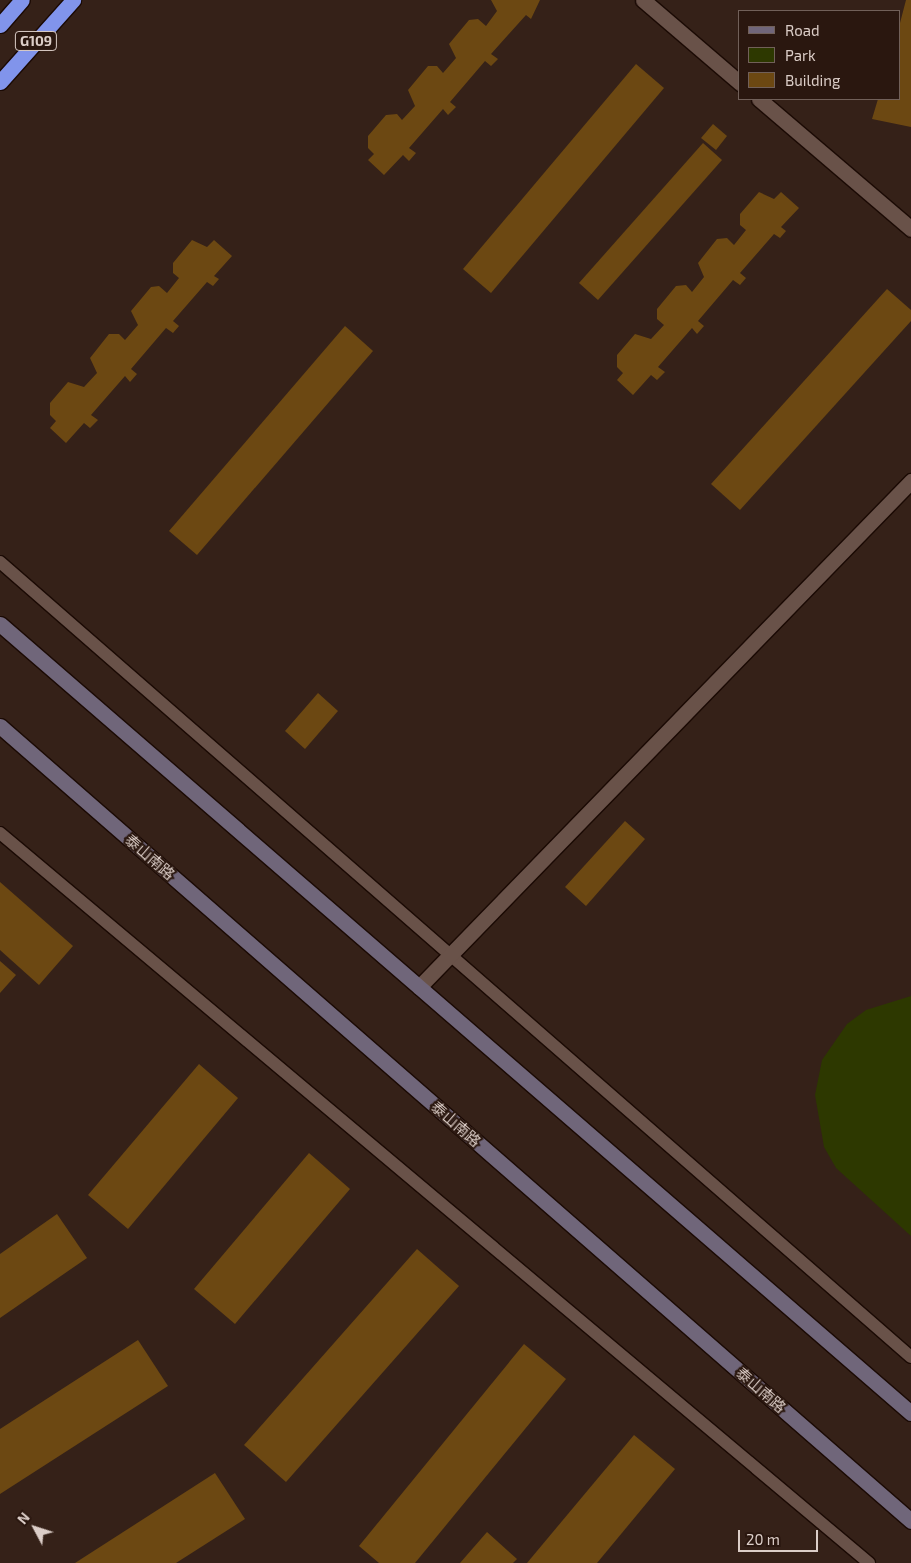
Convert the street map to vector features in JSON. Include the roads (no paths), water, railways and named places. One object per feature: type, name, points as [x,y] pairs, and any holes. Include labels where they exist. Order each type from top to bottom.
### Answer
[{"type":"highway","name":"G109","points":[[0,25],[22,0]]},
{"type":"highway","name":"G109","points":[[0,82],[73,0]]},
{"type":"street","points":[[643,0],[738,81]]},
{"type":"street","points":[[760,100],[911,229]]},
{"type":"street","points":[[419,987],[453,957],[911,481]]},
{"type":"street","points":[[0,624],[911,1413]]},
{"type":"street","name":"泰山南路","points":[[0,726],[911,1521]]},
{"type":"lane","points":[[0,562],[911,1357]]},
{"type":"lane","points":[[0,833],[868,1563]]}]
